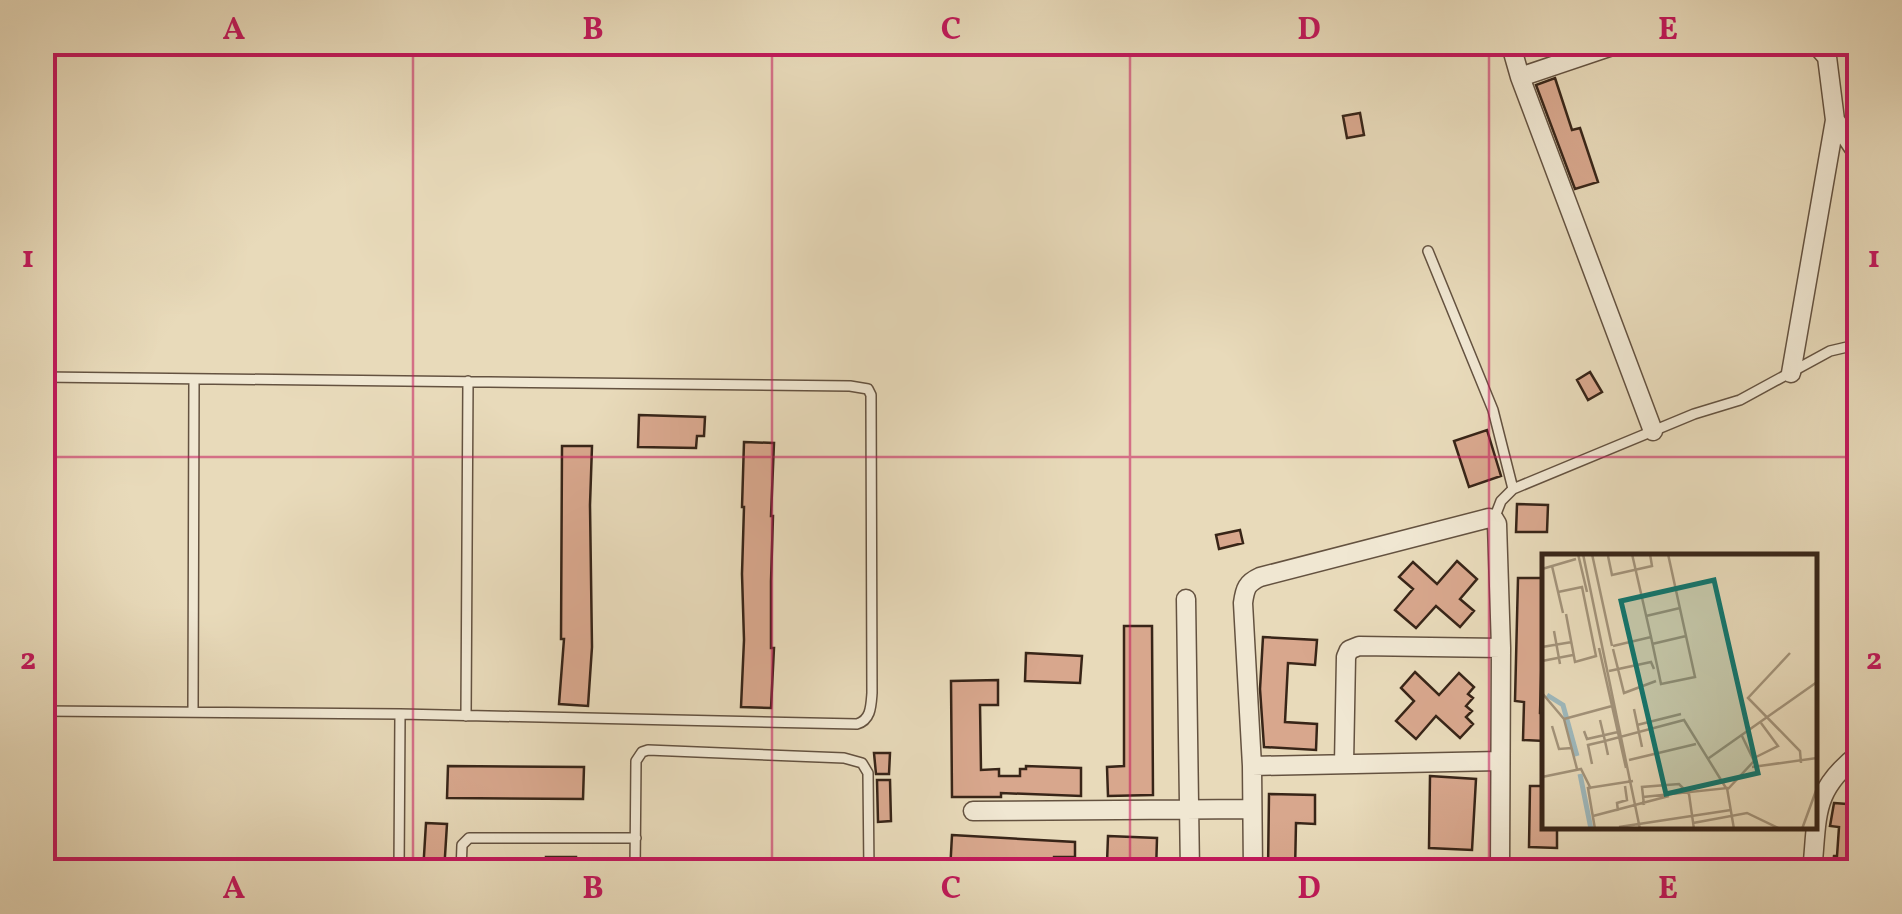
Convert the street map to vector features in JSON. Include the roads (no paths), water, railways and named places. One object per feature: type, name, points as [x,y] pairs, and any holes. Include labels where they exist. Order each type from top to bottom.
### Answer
[{"type":"street","points":[[1510,42],[1652,431]]},
{"type":"street","points":[[1520,77],[1624,42]]},
{"type":"street","points":[[1792,373],[1834,120],[1823,47]]},
{"type":"street","points":[[1834,120],[1860,156]]},
{"type":"street","points":[[1253,872],[1245,589],[1250,582],[1279,572],[1494,519],[1501,648],[1500,872]]},
{"type":"street","points":[[1186,599],[1190,872]]},
{"type":"street","points":[[1344,764],[1349,650],[1359,646],[1501,648]]},
{"type":"street","points":[[1817,820],[1825,788],[1860,753]]},
{"type":"street","points":[[1252,766],[1500,761]]},
{"type":"street","points":[[973,811],[1252,809]]},
{"type":"street","points":[[1812,872],[1816,829]]},
{"type":"lane","points":[[1428,251],[1493,410],[1513,488]]},
{"type":"lane","points":[[1494,519],[1501,501],[1513,488],[1694,414],[1740,400],[1830,350],[1860,344]]},
{"type":"lane","points":[[42,377],[868,389],[872,693],[869,715],[856,724],[42,711]]},
{"type":"lane","points":[[193,712],[194,378]]},
{"type":"lane","points":[[466,716],[468,382]]},
{"type":"lane","points":[[399,872],[400,714]]},
{"type":"lane","points":[[636,872],[636,761],[648,750],[844,758],[862,763],[868,774],[869,872]]},
{"type":"lane","points":[[461,872],[462,845],[469,838],[636,838]]}]
